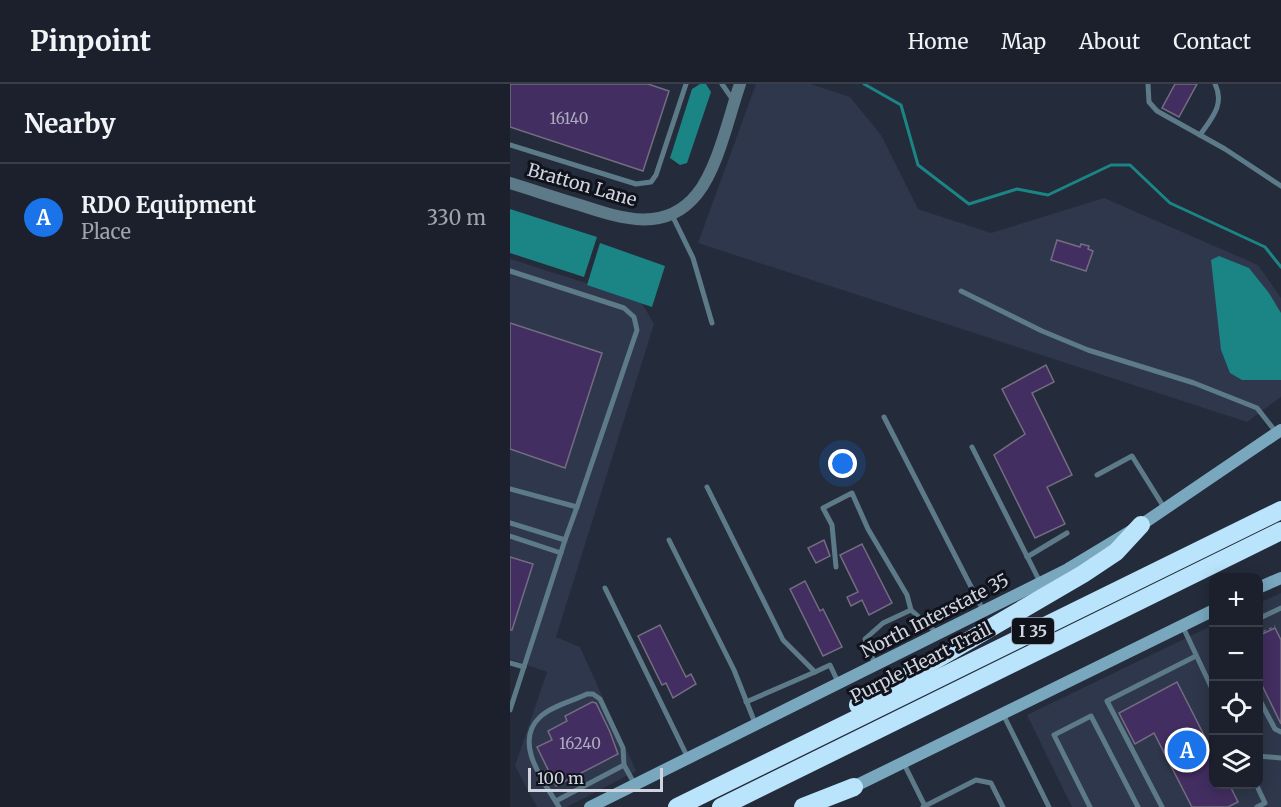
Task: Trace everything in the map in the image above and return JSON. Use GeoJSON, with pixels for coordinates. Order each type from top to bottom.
{"type":"FeatureCollection","features":[{"type":"Feature","properties":{"kind":"highway","name":"Purple Heart Trail"},"geometry":{"type":"LineString","coordinates":[[677,807],[1281,510]]}},
{"type":"Feature","properties":{"kind":"highway"},"geometry":{"type":"LineString","coordinates":[[786,754],[827,723],[1083,574],[1116,552],[1141,525]]}},
{"type":"Feature","properties":{"kind":"highway","name":"I 35"},"geometry":{"type":"LineString","coordinates":[[721,807],[1092,627],[1281,531]]}},
{"type":"Feature","properties":{"kind":"highway"},"geometry":{"type":"LineString","coordinates":[[803,807],[854,787]]}},
{"type":"Feature","properties":{"kind":"main road","name":"North Interstate 35"},"geometry":{"type":"LineString","coordinates":[[590,807],[1040,583],[1141,525],[1279,431]]}},
{"type":"Feature","properties":{"kind":"main road"},"geometry":{"type":"LineString","coordinates":[[1263,586],[1281,578]]}},
{"type":"Feature","properties":{"kind":"main road"},"geometry":{"type":"LineString","coordinates":[[813,807],[1209,612]]}},
{"type":"Feature","properties":{"kind":"street","name":"Bratton Lane"},"geometry":{"type":"LineString","coordinates":[[510,183],[615,217],[637,221],[654,220],[672,215],[698,193],[715,156],[740,84]]}},
{"type":"Feature","properties":{"kind":"lane"},"geometry":{"type":"LineString","coordinates":[[510,145],[636,184],[651,183],[656,176],[686,84]]}},
{"type":"Feature","properties":{"kind":"lane"},"geometry":{"type":"LineString","coordinates":[[722,84],[734,101]]}},
{"type":"Feature","properties":{"kind":"lane"},"geometry":{"type":"LineString","coordinates":[[1148,84],[1149,102],[1157,111],[1281,186]]}},
{"type":"Feature","properties":{"kind":"lane"},"geometry":{"type":"LineString","coordinates":[[1200,135],[1218,108],[1219,94],[1215,84]]}},
{"type":"Feature","properties":{"kind":"lane"},"geometry":{"type":"LineString","coordinates":[[672,215],[693,258],[712,323]]}},
{"type":"Feature","properties":{"kind":"lane"},"geometry":{"type":"LineString","coordinates":[[510,271],[624,309],[636,323],[638,330],[565,540],[524,667],[512,694],[510,710]]}},
{"type":"Feature","properties":{"kind":"lane"},"geometry":{"type":"LineString","coordinates":[[961,291],[1042,331],[1088,350],[1194,383],[1257,408],[1279,431]]}},
{"type":"Feature","properties":{"kind":"lane"},"geometry":{"type":"LineString","coordinates":[[884,417],[984,612]]}},
{"type":"Feature","properties":{"kind":"lane"},"geometry":{"type":"LineString","coordinates":[[972,447],[1040,583]]}},
{"type":"Feature","properties":{"kind":"lane"},"geometry":{"type":"LineString","coordinates":[[1097,475],[1132,456],[1165,508]]}},
{"type":"Feature","properties":{"kind":"lane"},"geometry":{"type":"LineString","coordinates":[[707,487],[783,640],[815,672]]}},
{"type":"Feature","properties":{"kind":"lane"},"geometry":{"type":"LineString","coordinates":[[510,489],[577,507]]}},
{"type":"Feature","properties":{"kind":"lane"},"geometry":{"type":"LineString","coordinates":[[836,567],[832,525],[823,508],[852,493],[878,548],[907,595],[911,610],[939,634]]}},
{"type":"Feature","properties":{"kind":"lane"},"geometry":{"type":"LineString","coordinates":[[510,523],[565,540]]}},
{"type":"Feature","properties":{"kind":"lane"},"geometry":{"type":"LineString","coordinates":[[1028,557],[1067,533]]}},
{"type":"Feature","properties":{"kind":"lane"},"geometry":{"type":"LineString","coordinates":[[510,536],[561,553]]}},
{"type":"Feature","properties":{"kind":"lane"},"geometry":{"type":"LineString","coordinates":[[669,540],[734,670],[756,725]]}},
{"type":"Feature","properties":{"kind":"lane"},"geometry":{"type":"LineString","coordinates":[[605,588],[688,758]]}},
{"type":"Feature","properties":{"kind":"lane"},"geometry":{"type":"LineString","coordinates":[[1263,617],[1281,608]]}},
{"type":"Feature","properties":{"kind":"lane"},"geometry":{"type":"LineString","coordinates":[[875,666],[865,639],[883,623],[911,610]]}},
{"type":"Feature","properties":{"kind":"lane"},"geometry":{"type":"LineString","coordinates":[[1182,625],[1209,683]]}},
{"type":"Feature","properties":{"kind":"lane"},"geometry":{"type":"LineString","coordinates":[[1162,807],[1107,701],[1196,656]]}},
{"type":"Feature","properties":{"kind":"lane"},"geometry":{"type":"LineString","coordinates":[[510,663],[524,667]]}},
{"type":"Feature","properties":{"kind":"lane"},"geometry":{"type":"LineString","coordinates":[[746,702],[830,665],[839,684]]}},
{"type":"Feature","properties":{"kind":"lane"},"geometry":{"type":"LineString","coordinates":[[624,765],[557,804],[531,758],[529,738],[540,716],[587,694],[593,694],[600,699],[623,748],[624,765],[635,785]]}},
{"type":"Feature","properties":{"kind":"lane"},"geometry":{"type":"LineString","coordinates":[[1263,706],[1275,729],[1281,732]]}},
{"type":"Feature","properties":{"kind":"lane"},"geometry":{"type":"LineString","coordinates":[[1003,714],[1049,807]]}},
{"type":"Feature","properties":{"kind":"lane"},"geometry":{"type":"LineString","coordinates":[[1090,807],[1054,735],[1091,716],[1138,807]]}},
{"type":"Feature","properties":{"kind":"lane"},"geometry":{"type":"LineString","coordinates":[[1263,756],[1281,758]]}},
{"type":"Feature","properties":{"kind":"lane"},"geometry":{"type":"LineString","coordinates":[[903,762],[924,807],[976,780],[991,783],[1003,807]]}},
{"type":"Feature","properties":{"kind":"lane"},"geometry":{"type":"LineString","coordinates":[[1257,807],[1266,803],[1259,789]]}},
{"type":"Feature","properties":{"kind":"path"},"geometry":{"type":"LineString","coordinates":[[1263,632],[1275,626]]}},
{"type":"Feature","properties":{"kind":"shaded area"},"geometry":{"type":"Polygon","coordinates":[[[700,84],[706,84],[711,92],[687,163],[680,165],[670,158],[692,89],[700,84]]]}},
{"type":"Feature","properties":{"kind":"shaded area"},"geometry":{"type":"Polygon","coordinates":[[[756,84],[811,84],[850,97],[881,135],[918,209],[991,233],[1104,198],[1258,265],[1281,298],[1281,397],[1247,422],[698,243],[756,84]]]}},
{"type":"Feature","properties":{"kind":"shaded area"},"geometry":{"type":"Polygon","coordinates":[[[510,209],[597,237],[584,277],[510,253],[510,209]]]}},
{"type":"Feature","properties":{"kind":"shaded area"},"geometry":{"type":"Polygon","coordinates":[[[600,243],[665,266],[652,307],[587,285],[600,243]]]}},
{"type":"Feature","properties":{"kind":"shaded area"},"geometry":{"type":"Polygon","coordinates":[[[1219,256],[1249,268],[1269,293],[1281,313],[1281,380],[1242,380],[1230,373],[1221,350],[1211,260],[1219,256]]]}},
{"type":"Feature","properties":{"kind":"shaded area"},"geometry":{"type":"Polygon","coordinates":[[[510,259],[640,300],[654,324],[556,637],[580,647],[636,771],[567,807],[537,807],[515,766],[547,672],[510,659],[510,259]]]}},
{"type":"Feature","properties":{"kind":"shaded area"},"geometry":{"type":"Polygon","coordinates":[[[1281,593],[1281,807],[1072,807],[1027,715],[1209,627],[1209,789],[1263,789],[1263,601],[1281,593]]]}},
{"type":"Feature","properties":{"kind":"building"},"geometry":{"type":"Polygon","coordinates":[[[510,84],[648,84],[669,91],[643,171],[510,127],[510,84]]]}},
{"type":"Feature","properties":{"kind":"building"},"geometry":{"type":"Polygon","coordinates":[[[1175,84],[1197,84],[1179,117],[1162,108],[1175,84]]]}},
{"type":"Feature","properties":{"kind":"building"},"geometry":{"type":"Polygon","coordinates":[[[1057,240],[1080,247],[1081,244],[1089,246],[1088,249],[1093,251],[1086,271],[1051,260],[1057,240]]]}},
{"type":"Feature","properties":{"kind":"building"},"geometry":{"type":"Polygon","coordinates":[[[510,323],[602,353],[565,468],[510,449],[510,323]]]}},
{"type":"Feature","properties":{"kind":"building"},"geometry":{"type":"Polygon","coordinates":[[[1046,365],[1054,382],[1032,393],[1072,475],[1047,487],[1065,524],[1035,538],[994,455],[1025,434],[1002,389],[1046,365]]]}},
{"type":"Feature","properties":{"kind":"building"},"geometry":{"type":"Polygon","coordinates":[[[824,540],[830,556],[816,563],[808,548],[824,540]]]}},
{"type":"Feature","properties":{"kind":"building"},"geometry":{"type":"Polygon","coordinates":[[[862,544],[892,603],[869,615],[862,600],[851,606],[847,597],[858,592],[840,555],[862,544]]]}},
{"type":"Feature","properties":{"kind":"building"},"geometry":{"type":"Polygon","coordinates":[[[510,557],[533,564],[512,630],[510,630],[510,557]]]}},
{"type":"Feature","properties":{"kind":"building"},"geometry":{"type":"Polygon","coordinates":[[[805,581],[820,611],[823,609],[842,647],[823,656],[790,589],[805,581]]]}},
{"type":"Feature","properties":{"kind":"building"},"geometry":{"type":"Polygon","coordinates":[[[660,625],[686,677],[691,674],[696,684],[673,698],[666,683],[662,685],[638,636],[660,625]]]}},
{"type":"Feature","properties":{"kind":"building"},"geometry":{"type":"Polygon","coordinates":[[[1275,628],[1281,640],[1281,724],[1263,687],[1263,634],[1275,628]]]}},
{"type":"Feature","properties":{"kind":"building"},"geometry":{"type":"Polygon","coordinates":[[[1177,682],[1209,745],[1209,789],[1232,789],[1238,802],[1228,807],[1192,807],[1154,733],[1135,744],[1119,713],[1177,682]]]}},
{"type":"Feature","properties":{"kind":"building"},"geometry":{"type":"Polygon","coordinates":[[[592,702],[596,703],[618,754],[556,786],[537,747],[552,740],[548,731],[567,721],[565,716],[592,702]]]}},
{"type":"Feature","properties":{"kind":"waterway"},"geometry":{"type":"LineString","coordinates":[[864,84],[901,105],[918,165],[969,204],[1017,189],[1048,195],[1111,165],[1130,165],[1170,203],[1265,247],[1281,267]]}},
{"type":"Feature","properties":{"kind":"place","name":"RDO Equipment"},"geometry":{"type":"Point","coordinates":[1187,750]}}]}
